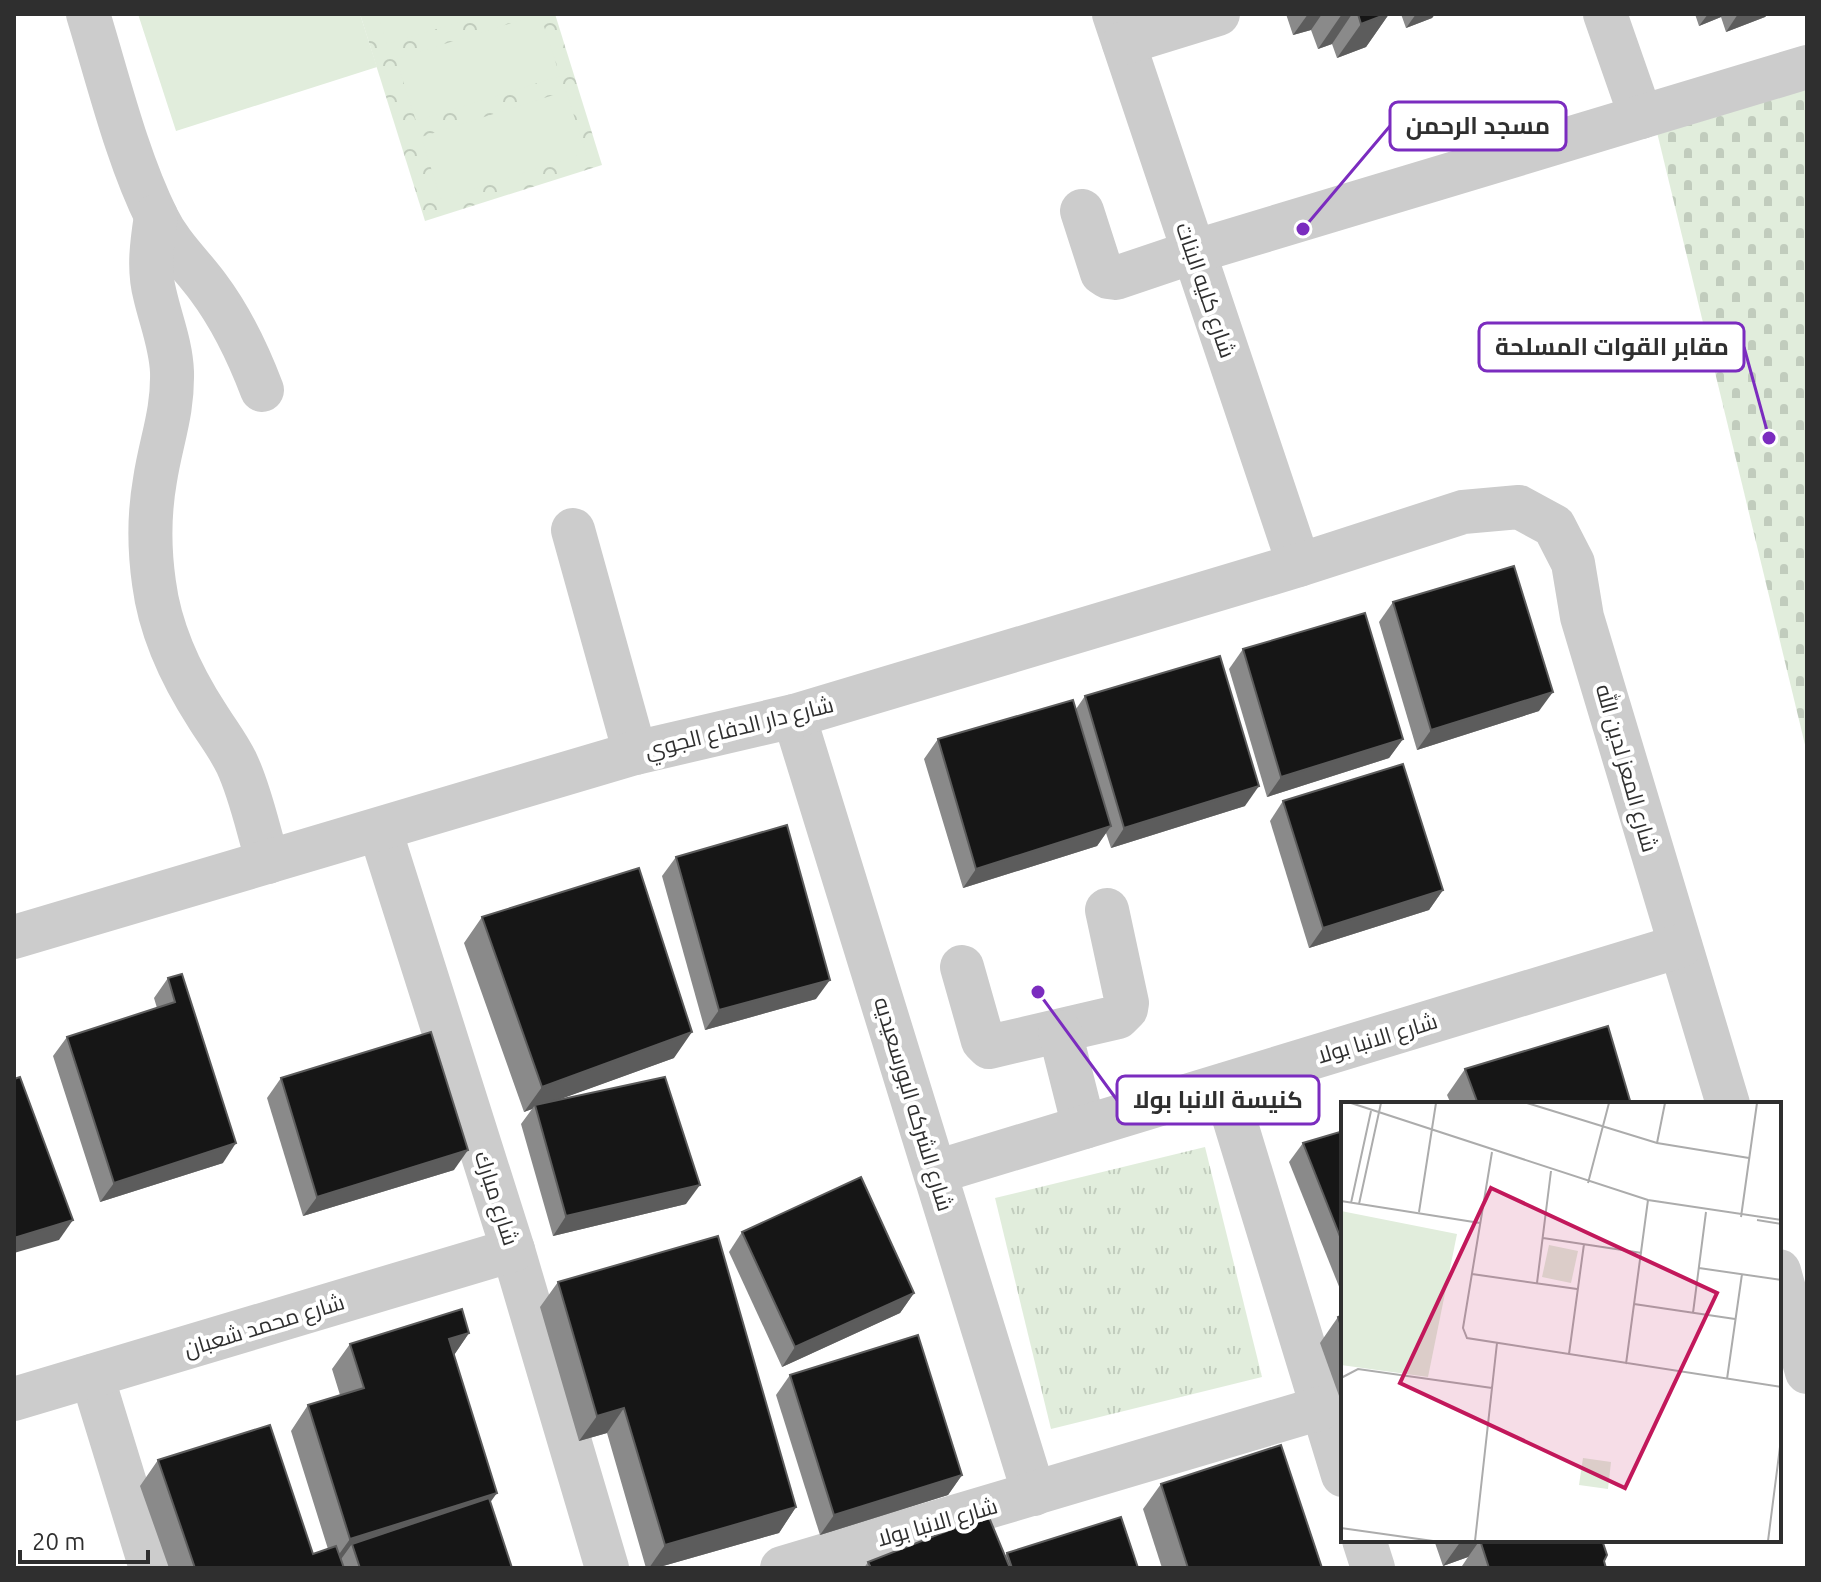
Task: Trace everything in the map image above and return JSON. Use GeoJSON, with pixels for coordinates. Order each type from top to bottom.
{"type":"FeatureCollection","features":[{"type":"Feature","properties":{"kind":"street"},"geometry":{"type":"LineString","coordinates":[[88,14],[138,172],[156,216],[184,259],[224,309],[262,390]]}},
{"type":"Feature","properties":{"kind":"street"},"geometry":{"type":"LineString","coordinates":[[1119,29],[1218,14]]}},
{"type":"Feature","properties":{"kind":"street"},"geometry":{"type":"LineString","coordinates":[[1605,14],[1641,117]]}},
{"type":"Feature","properties":{"kind":"street","name":"شارع كليه البنات"},"geometry":{"type":"LineString","coordinates":[[1119,29],[1299,565]]}},
{"type":"Feature","properties":{"kind":"street"},"geometry":{"type":"LineString","coordinates":[[1082,211],[1099,266],[1108,277],[1116,278],[1807,67]]}},
{"type":"Feature","properties":{"kind":"street"},"geometry":{"type":"LineString","coordinates":[[156,216],[151,267],[154,293],[168,342],[172,393],[151,514],[150,549],[154,586],[174,654],[190,687],[237,763],[268,862]]}},
{"type":"Feature","properties":{"kind":"street","name":"شارع المعز لدين الله"},"geometry":{"type":"LineString","coordinates":[[1463,512],[1519,507],[1554,526],[1573,563],[1582,617],[1727,1102]]}},
{"type":"Feature","properties":{"kind":"street","name":"شارع دار الدفاع الجوي"},"geometry":{"type":"LineString","coordinates":[[14,937],[635,753],[794,716],[1299,565],[1463,512]]}},
{"type":"Feature","properties":{"kind":"street"},"geometry":{"type":"LineString","coordinates":[[573,530],[635,753]]}},
{"type":"Feature","properties":{"kind":"street","name":"شارع الشركه البورسعيديه"},"geometry":{"type":"LineString","coordinates":[[794,716],[1034,1494]]}},
{"type":"Feature","properties":{"kind":"street","name":"شارع مبارك"},"geometry":{"type":"LineString","coordinates":[[380,830],[513,1250],[607,1568]]}},
{"type":"Feature","properties":{"kind":"street"},"geometry":{"type":"LineString","coordinates":[[962,967],[983,1041],[989,1047],[1118,1017],[1126,1009],[1127,1003],[1107,910]]}},
{"type":"Feature","properties":{"kind":"street","name":"شارع الانبا بولا"},"geometry":{"type":"LineString","coordinates":[[936,1172],[1680,946]]}},
{"type":"Feature","properties":{"kind":"street"},"geometry":{"type":"LineString","coordinates":[[1060,1032],[1084,1127]]}},
{"type":"Feature","properties":{"kind":"street"},"geometry":{"type":"LineString","coordinates":[[1224,1085],[1341,1469]]}},
{"type":"Feature","properties":{"kind":"street","name":"شارع محمد شعبان"},"geometry":{"type":"LineString","coordinates":[[14,1399],[513,1250]]}},
{"type":"Feature","properties":{"kind":"street"},"geometry":{"type":"LineString","coordinates":[[1781,1275],[1799,1310],[1807,1372]]}},
{"type":"Feature","properties":{"kind":"street"},"geometry":{"type":"LineString","coordinates":[[92,1376],[151,1568]]}},
{"type":"Feature","properties":{"kind":"street","name":"شارع الانبا بولا"},"geometry":{"type":"LineString","coordinates":[[782,1568],[1321,1408]]}},
{"type":"Feature","properties":{"kind":"street"},"geometry":{"type":"LineString","coordinates":[[1365,1542],[1373,1568]]}},
{"type":"Feature","properties":{"kind":"green space"},"geometry":{"type":"Polygon","coordinates":[[[138,14],[360,14],[377,67],[176,131],[138,14]]]}},
{"type":"Feature","properties":{"kind":"green space"},"geometry":{"type":"Polygon","coordinates":[[[360,14],[555,14],[602,165],[425,221],[360,14]]]}},
{"type":"Feature","properties":{"kind":"green space"},"geometry":{"type":"Polygon","coordinates":[[[378,14],[486,14],[387,44],[378,14]]]}},
{"type":"Feature","properties":{"kind":"green space"},"geometry":{"type":"Polygon","coordinates":[[[540,14],[560,76],[416,121],[396,59],[540,14]]]}},
{"type":"Feature","properties":{"kind":"green space"},"geometry":{"type":"Polygon","coordinates":[[[1807,77],[1807,753],[1655,124],[1807,77]]]}},
{"type":"Feature","properties":{"kind":"green space"},"geometry":{"type":"Polygon","coordinates":[[[566,91],[586,153],[441,199],[421,137],[566,91]]]}},
{"type":"Feature","properties":{"kind":"green space"},"geometry":{"type":"Polygon","coordinates":[[[1205,1147],[1262,1377],[1051,1429],[995,1198],[1205,1147]]]}},
{"type":"Feature","properties":{"kind":"building"},"geometry":{"type":"Polygon","coordinates":[[[1358,14],[1387,14],[1361,24],[1358,14]]]}},
{"type":"Feature","properties":{"kind":"building"},"geometry":{"type":"Polygon","coordinates":[[[1514,566],[1553,692],[1431,730],[1393,602],[1514,566]]]}},
{"type":"Feature","properties":{"kind":"building"},"geometry":{"type":"Polygon","coordinates":[[[1365,613],[1403,739],[1281,777],[1243,649],[1365,613]]]}},
{"type":"Feature","properties":{"kind":"building"},"geometry":{"type":"Polygon","coordinates":[[[1220,656],[1259,786],[1124,828],[1085,696],[1220,656]]]}},
{"type":"Feature","properties":{"kind":"building"},"geometry":{"type":"Polygon","coordinates":[[[1073,700],[1111,826],[976,869],[938,739],[1073,700]]]}},
{"type":"Feature","properties":{"kind":"building"},"geometry":{"type":"Polygon","coordinates":[[[1403,764],[1443,890],[1323,928],[1283,801],[1403,764]]]}},
{"type":"Feature","properties":{"kind":"building"},"geometry":{"type":"Polygon","coordinates":[[[787,825],[830,980],[719,1010],[676,857],[787,825]]]}},
{"type":"Feature","properties":{"kind":"building"},"geometry":{"type":"Polygon","coordinates":[[[639,868],[692,1032],[542,1087],[482,917],[639,868]]]}},
{"type":"Feature","properties":{"kind":"building"},"geometry":{"type":"Polygon","coordinates":[[[182,974],[236,1143],[114,1183],[67,1037],[175,1002],[168,978],[182,974]]]}},
{"type":"Feature","properties":{"kind":"building"},"geometry":{"type":"Polygon","coordinates":[[[1608,1026],[1630,1102],[1477,1102],[1465,1069],[1608,1026]]]}},
{"type":"Feature","properties":{"kind":"building"},"geometry":{"type":"Polygon","coordinates":[[[431,1032],[468,1150],[317,1197],[281,1078],[431,1032]]]}},
{"type":"Feature","properties":{"kind":"building"},"geometry":{"type":"Polygon","coordinates":[[[20,1077],[73,1220],[14,1238],[14,1079],[20,1077]]]}},
{"type":"Feature","properties":{"kind":"building"},"geometry":{"type":"Polygon","coordinates":[[[665,1077],[700,1185],[566,1216],[535,1105],[665,1077]]]}},
{"type":"Feature","properties":{"kind":"building"},"geometry":{"type":"Polygon","coordinates":[[[1341,1132],[1341,1239],[1303,1143],[1341,1132]]]}},
{"type":"Feature","properties":{"kind":"building"},"geometry":{"type":"Polygon","coordinates":[[[861,1177],[914,1293],[795,1347],[742,1232],[861,1177]]]}},
{"type":"Feature","properties":{"kind":"building"},"geometry":{"type":"Polygon","coordinates":[[[718,1236],[796,1507],[665,1545],[624,1408],[597,1416],[558,1282],[718,1236]]]}},
{"type":"Feature","properties":{"kind":"building"},"geometry":{"type":"Polygon","coordinates":[[[462,1309],[469,1333],[449,1339],[497,1493],[350,1539],[308,1405],[364,1388],[350,1344],[462,1309]]]}},
{"type":"Feature","properties":{"kind":"building"},"geometry":{"type":"Polygon","coordinates":[[[918,1335],[962,1475],[834,1515],[790,1375],[918,1335]]]}},
{"type":"Feature","properties":{"kind":"building"},"geometry":{"type":"Polygon","coordinates":[[[270,1425],[313,1554],[336,1546],[344,1568],[195,1568],[158,1460],[270,1425]]]}},
{"type":"Feature","properties":{"kind":"building"},"geometry":{"type":"Polygon","coordinates":[[[1281,1445],[1322,1568],[1188,1568],[1161,1484],[1281,1445]]]}},
{"type":"Feature","properties":{"kind":"building"},"geometry":{"type":"Polygon","coordinates":[[[489,1498],[512,1568],[360,1568],[352,1544],[489,1498]]]}},
{"type":"Feature","properties":{"kind":"building"},"geometry":{"type":"Polygon","coordinates":[[[988,1515],[1010,1568],[871,1568],[868,1562],[988,1515]]]}},
{"type":"Feature","properties":{"kind":"building"},"geometry":{"type":"Polygon","coordinates":[[[1121,1517],[1138,1568],[1012,1568],[1007,1553],[1121,1517]]]}},
{"type":"Feature","properties":{"kind":"building"},"geometry":{"type":"Polygon","coordinates":[[[1481,1542],[1603,1542],[1607,1555],[1604,1561],[1606,1568],[1489,1568],[1481,1542]]]}},
{"type":"Feature","properties":{"kind":"place","name":"مسجد الرحمن"},"geometry":{"type":"Point","coordinates":[1303,229]}},
{"type":"Feature","properties":{"kind":"place","name":"مقابر القوات المسلحة"},"geometry":{"type":"Point","coordinates":[1769,438]}},
{"type":"Feature","properties":{"kind":"place","name":"كنيسة الانبا بولا"},"geometry":{"type":"Point","coordinates":[1038,992]}}]}
